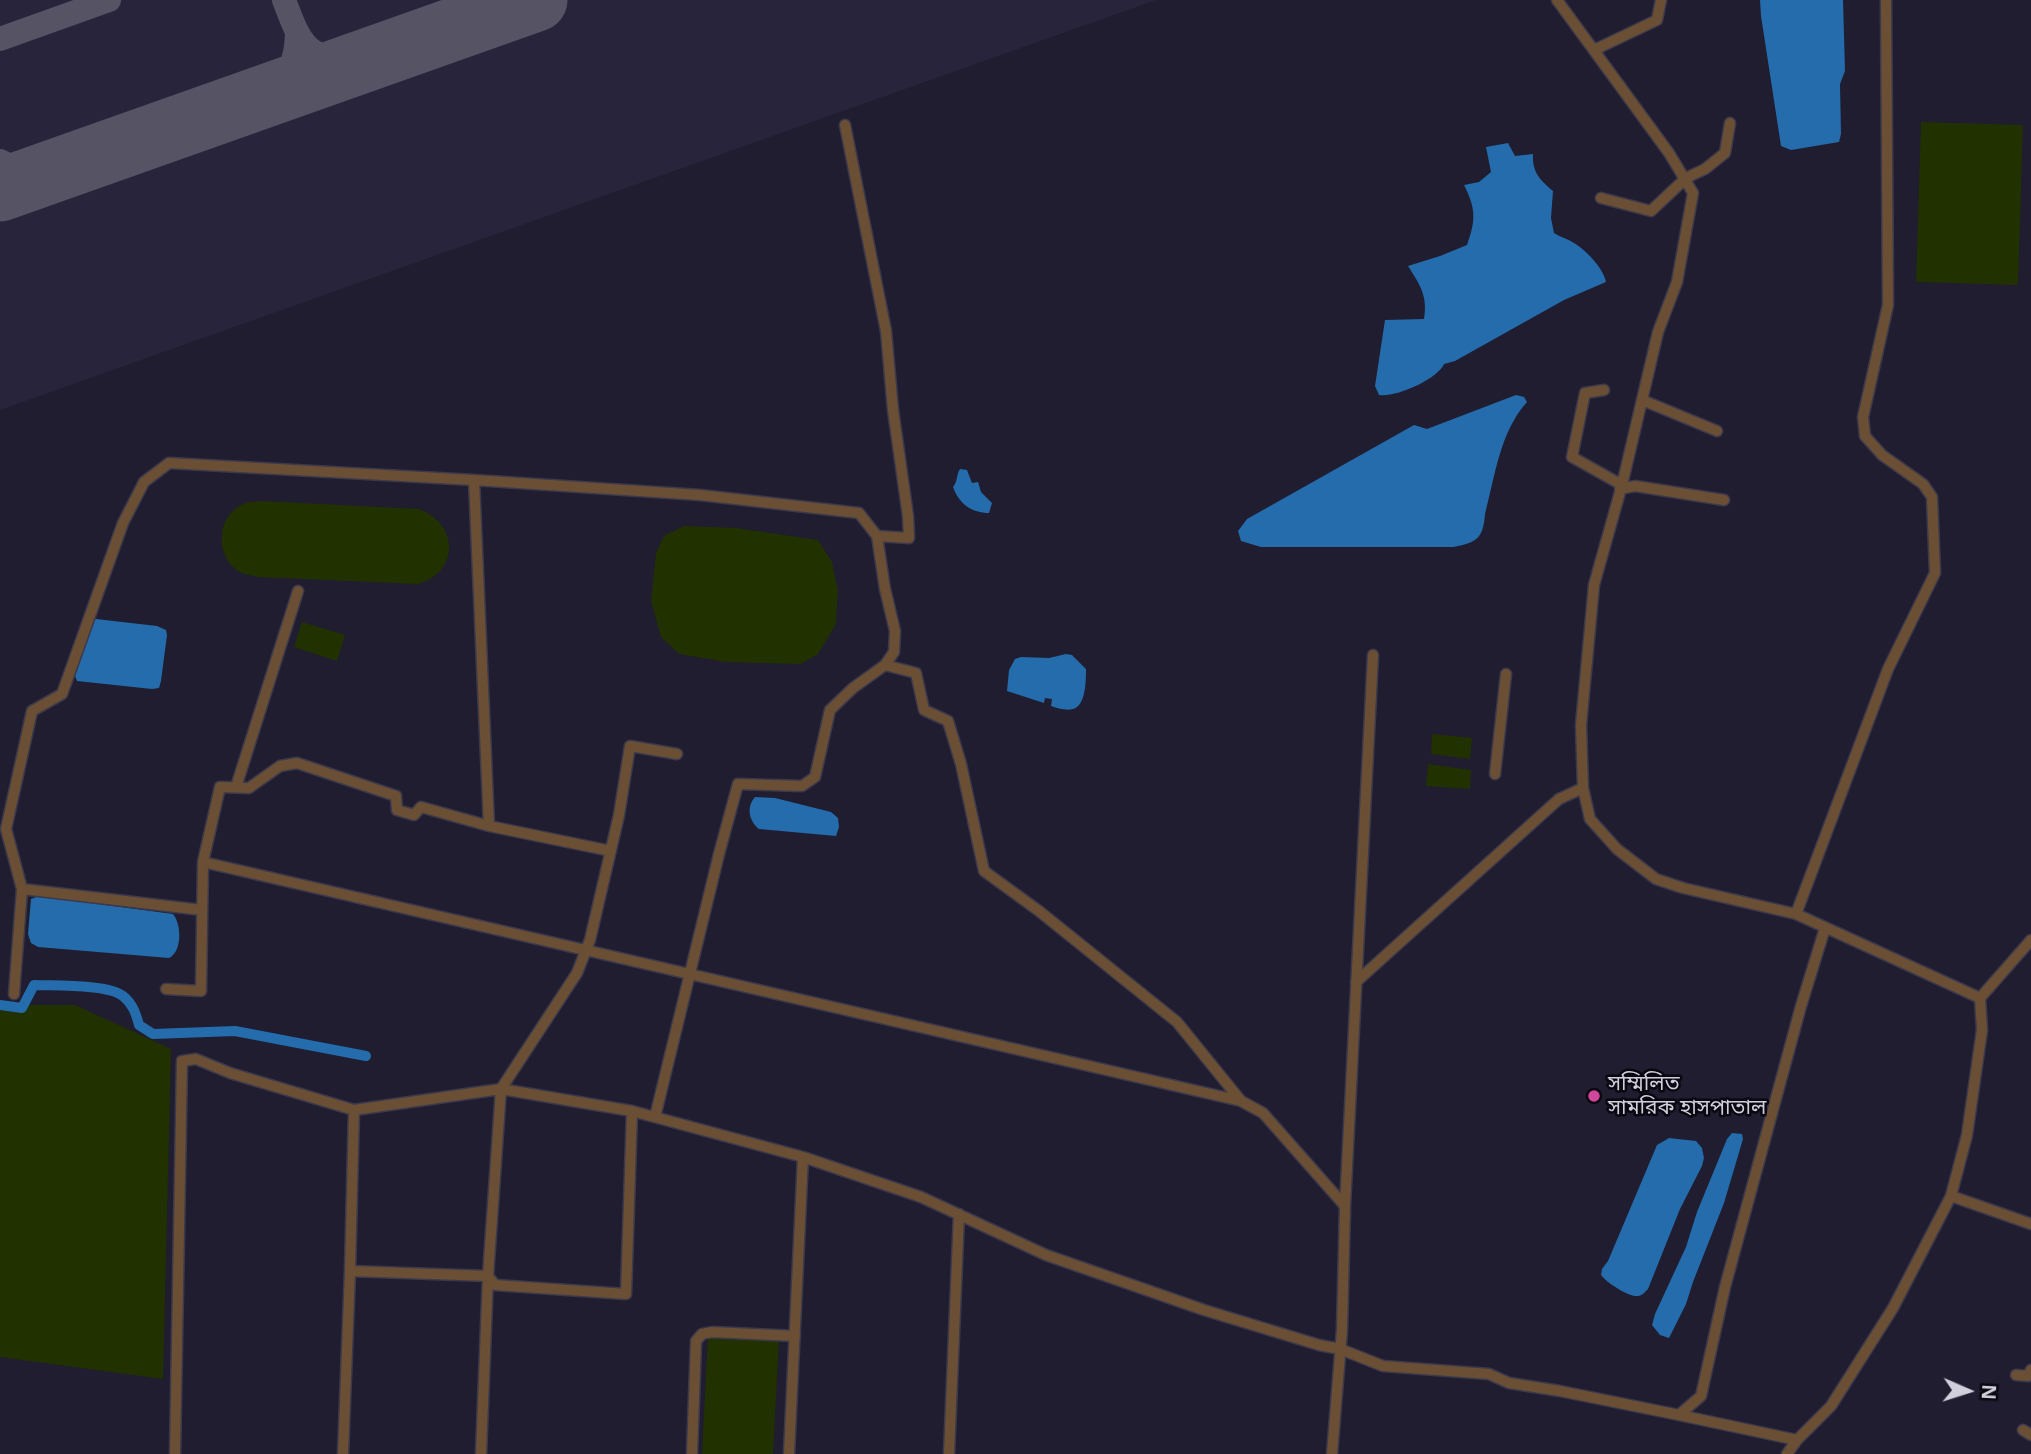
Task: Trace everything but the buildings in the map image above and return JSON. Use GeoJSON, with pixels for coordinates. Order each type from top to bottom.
{"type":"FeatureCollection","features":[{"type":"Feature","properties":{"kind":"street"},"geometry":{"type":"LineString","coordinates":[[1557,0],[1686,178],[1693,193],[1677,282],[1658,332],[1621,487],[1594,585],[1581,725],[1583,788],[1590,819],[1617,849],[1656,879],[1683,888],[1796,914],[1980,998]]}},
{"type":"Feature","properties":{"kind":"street"},"geometry":{"type":"LineString","coordinates":[[1594,50],[1657,20],[1661,0]]}},
{"type":"Feature","properties":{"kind":"street"},"geometry":{"type":"LineString","coordinates":[[1796,914],[1888,669],[1935,573],[1932,497],[1923,484],[1882,455],[1865,436],[1863,417],[1888,305],[1886,0]]}},
{"type":"Feature","properties":{"kind":"street"},"geometry":{"type":"LineString","coordinates":[[1601,198],[1650,211],[1686,178],[1705,169],[1725,153],[1730,122]]}},
{"type":"Feature","properties":{"kind":"street"},"geometry":{"type":"LineString","coordinates":[[845,125],[886,331],[893,410],[908,516],[908,538],[877,536]]}},
{"type":"Feature","properties":{"kind":"street"},"geometry":{"type":"LineString","coordinates":[[1604,390],[1585,393],[1572,457],[1621,487],[1651,487],[1724,500]]}},
{"type":"Feature","properties":{"kind":"street"},"geometry":{"type":"LineString","coordinates":[[1642,400],[1717,432]]}},
{"type":"Feature","properties":{"kind":"street"},"geometry":{"type":"LineString","coordinates":[[14,994],[22,889],[6,829],[32,711],[62,694],[123,523],[144,482],[170,463],[700,495],[859,513],[877,536],[895,631],[894,652],[885,665],[853,688],[830,710],[815,777],[802,786],[738,784],[655,1117]]}},
{"type":"Feature","properties":{"kind":"street"},"geometry":{"type":"LineString","coordinates":[[474,480],[489,826]]}},
{"type":"Feature","properties":{"kind":"street"},"geometry":{"type":"LineString","coordinates":[[236,787],[298,591]]}},
{"type":"Feature","properties":{"kind":"street"},"geometry":{"type":"LineString","coordinates":[[1332,1454],[1340,1349],[1373,654]]}},
{"type":"Feature","properties":{"kind":"street"},"geometry":{"type":"LineString","coordinates":[[885,665],[916,673],[924,710],[948,721],[961,764],[984,871],[1039,911],[1177,1022],[1241,1101]]}},
{"type":"Feature","properties":{"kind":"street"},"geometry":{"type":"LineString","coordinates":[[1495,774],[1506,674]]}},
{"type":"Feature","properties":{"kind":"street"},"geometry":{"type":"LineString","coordinates":[[481,1454],[488,1276],[501,1089],[577,973],[590,940],[611,851],[631,746],[677,754]]}},
{"type":"Feature","properties":{"kind":"street"},"geometry":{"type":"LineString","coordinates":[[166,989],[201,990],[203,862],[220,787],[249,788],[281,766],[298,763],[396,796],[397,810],[414,815],[421,807],[489,826],[611,851]]}},
{"type":"Feature","properties":{"kind":"street"},"geometry":{"type":"LineString","coordinates":[[1356,982],[1559,799],[1583,788]]}},
{"type":"Feature","properties":{"kind":"street"},"geometry":{"type":"LineString","coordinates":[[203,862],[1241,1101],[1263,1113],[1345,1206]]}},
{"type":"Feature","properties":{"kind":"street"},"geometry":{"type":"LineString","coordinates":[[22,889],[202,910]]}},
{"type":"Feature","properties":{"kind":"street"},"geometry":{"type":"LineString","coordinates":[[1679,1415],[1700,1396],[1729,1274],[1801,1006],[1825,928]]}},
{"type":"Feature","properties":{"kind":"street"},"geometry":{"type":"LineString","coordinates":[[1787,1454],[1830,1406],[1893,1308],[1951,1196],[1967,1135],[1982,1030],[1980,998],[2031,940]]}},
{"type":"Feature","properties":{"kind":"street"},"geometry":{"type":"LineString","coordinates":[[175,1454],[182,1061],[196,1059],[230,1073],[354,1110],[501,1089],[632,1111],[803,1157],[921,1197],[1046,1255],[1204,1310],[1340,1349],[1383,1366],[1489,1374],[1509,1383],[1797,1440]]}},
{"type":"Feature","properties":{"kind":"street"},"geometry":{"type":"LineString","coordinates":[[343,1454],[354,1110]]}},
{"type":"Feature","properties":{"kind":"street"},"geometry":{"type":"LineString","coordinates":[[488,1276],[495,1286],[626,1294],[632,1111]]}},
{"type":"Feature","properties":{"kind":"street"},"geometry":{"type":"LineString","coordinates":[[789,1454],[803,1157]]}},
{"type":"Feature","properties":{"kind":"street"},"geometry":{"type":"LineString","coordinates":[[1951,1196],[2031,1224]]}},
{"type":"Feature","properties":{"kind":"street"},"geometry":{"type":"LineString","coordinates":[[949,1454],[959,1214]]}},
{"type":"Feature","properties":{"kind":"street"},"geometry":{"type":"LineString","coordinates":[[350,1270],[488,1276]]}},
{"type":"Feature","properties":{"kind":"street"},"geometry":{"type":"LineString","coordinates":[[692,1454],[696,1342],[702,1334],[712,1332],[795,1336]]}},
{"type":"Feature","properties":{"kind":"street"},"geometry":{"type":"LineString","coordinates":[[2016,1375],[2028,1376],[2031,1370]]}},
{"type":"Feature","properties":{"kind":"shaded area"},"geometry":{"type":"Polygon","coordinates":[[[0,0],[1156,0],[0,410],[0,0]]]}},
{"type":"Feature","properties":{"kind":"green space"},"geometry":{"type":"Polygon","coordinates":[[[1921,122],[2023,125],[2018,285],[1916,282],[1921,122]]]}},
{"type":"Feature","properties":{"kind":"green space"},"geometry":{"type":"Polygon","coordinates":[[[248,502],[419,509],[442,525],[449,548],[447,559],[442,569],[432,578],[418,584],[258,577],[245,574],[233,567],[227,559],[223,550],[222,531],[230,514],[237,508],[248,502]]]}},
{"type":"Feature","properties":{"kind":"green space"},"geometry":{"type":"Polygon","coordinates":[[[684,526],[736,528],[818,540],[832,562],[838,591],[836,624],[818,654],[801,664],[726,662],[679,654],[661,637],[651,601],[656,553],[664,536],[684,526]]]}},
{"type":"Feature","properties":{"kind":"green space"},"geometry":{"type":"Polygon","coordinates":[[[302,622],[345,635],[337,661],[294,647],[302,622]]]}},
{"type":"Feature","properties":{"kind":"green space"},"geometry":{"type":"Polygon","coordinates":[[[1432,734],[1472,738],[1470,759],[1431,754],[1432,734]]]}},
{"type":"Feature","properties":{"kind":"green space"},"geometry":{"type":"Polygon","coordinates":[[[1428,764],[1471,770],[1470,789],[1426,786],[1428,764]]]}},
{"type":"Feature","properties":{"kind":"green space"},"geometry":{"type":"Polygon","coordinates":[[[0,1005],[75,1005],[171,1049],[163,1379],[0,1357],[0,1005]]]}},
{"type":"Feature","properties":{"kind":"green space"},"geometry":{"type":"Polygon","coordinates":[[[708,1336],[779,1339],[773,1454],[702,1454],[708,1336]]]}},
{"type":"Feature","properties":{"kind":"water"},"geometry":{"type":"Polygon","coordinates":[[[1760,0],[1843,0],[1845,71],[1840,84],[1839,142],[1791,150],[1781,146],[1760,0]]]}},
{"type":"Feature","properties":{"kind":"water"},"geometry":{"type":"Polygon","coordinates":[[[1508,143],[1515,156],[1533,154],[1538,175],[1553,191],[1551,218],[1554,233],[1574,243],[1589,255],[1602,271],[1606,282],[1564,300],[1455,361],[1444,364],[1434,376],[1415,386],[1395,394],[1379,395],[1375,386],[1385,320],[1424,319],[1424,297],[1408,266],[1467,245],[1473,215],[1471,201],[1464,185],[1479,182],[1491,172],[1486,147],[1508,143]]]}},
{"type":"Feature","properties":{"kind":"water"},"geometry":{"type":"Polygon","coordinates":[[[1516,395],[1524,397],[1527,402],[1504,441],[1483,529],[1473,541],[1454,547],[1261,547],[1241,541],[1238,531],[1247,519],[1414,425],[1427,429],[1516,395]]]}},
{"type":"Feature","properties":{"kind":"water"},"geometry":{"type":"Polygon","coordinates":[[[960,469],[967,470],[972,483],[978,482],[981,492],[992,503],[989,513],[972,509],[959,498],[953,487],[960,469]]]}},
{"type":"Feature","properties":{"kind":"water"},"geometry":{"type":"Polygon","coordinates":[[[92,620],[157,626],[166,630],[159,688],[77,681],[75,676],[92,620]]]}},
{"type":"Feature","properties":{"kind":"water"},"geometry":{"type":"Polygon","coordinates":[[[1072,655],[1086,669],[1084,692],[1077,707],[1070,710],[1059,708],[1051,706],[1052,699],[1045,698],[1044,703],[1007,691],[1009,670],[1015,659],[1049,658],[1072,655]]]}},
{"type":"Feature","properties":{"kind":"water"},"geometry":{"type":"Polygon","coordinates":[[[755,797],[775,798],[831,812],[838,818],[836,836],[759,829],[750,814],[750,805],[755,797]]]}},
{"type":"Feature","properties":{"kind":"water"},"geometry":{"type":"Polygon","coordinates":[[[39,896],[173,914],[179,931],[176,950],[169,958],[38,947],[31,943],[28,934],[31,899],[39,896]]]}},
{"type":"Feature","properties":{"kind":"water"},"geometry":{"type":"Polygon","coordinates":[[[1732,1133],[1742,1134],[1743,1139],[1724,1203],[1686,1304],[1669,1338],[1660,1335],[1652,1325],[1655,1314],[1686,1247],[1697,1212],[1727,1139],[1732,1133]]]}},
{"type":"Feature","properties":{"kind":"water"},"geometry":{"type":"Polygon","coordinates":[[[1669,1138],[1696,1141],[1702,1148],[1704,1158],[1648,1289],[1641,1295],[1634,1296],[1607,1281],[1601,1275],[1602,1269],[1608,1261],[1657,1145],[1669,1138]]]}},
{"type":"Feature","properties":{"kind":"waterway"},"geometry":{"type":"LineString","coordinates":[[0,1005],[22,1008],[34,985],[106,989],[123,996],[132,1006],[139,1025],[153,1034],[235,1031],[366,1056]]}},
{"type":"Feature","properties":{"kind":"taxiway"},"geometry":{"type":"LineString","coordinates":[[0,39],[109,0]]}},
{"type":"Feature","properties":{"kind":"taxiway"},"geometry":{"type":"LineString","coordinates":[[284,0],[296,29],[308,47],[327,57],[359,63]]}},
{"type":"Feature","properties":{"kind":"taxiway"},"geometry":{"type":"LineString","coordinates":[[267,95],[290,69],[297,34]]}},
{"type":"Feature","properties":{"kind":"taxiway"},"geometry":{"type":"LineString","coordinates":[[0,161],[10,166],[48,173]]}},
{"type":"Feature","properties":{"kind":"runway"},"geometry":{"type":"LineString","coordinates":[[0,190],[536,0]]}},
{"type":"Feature","properties":{"kind":"place","name":"সম্মিলিত সামরিক হাসপাতাল"},"geometry":{"type":"Point","coordinates":[1594,1096]}}]}
